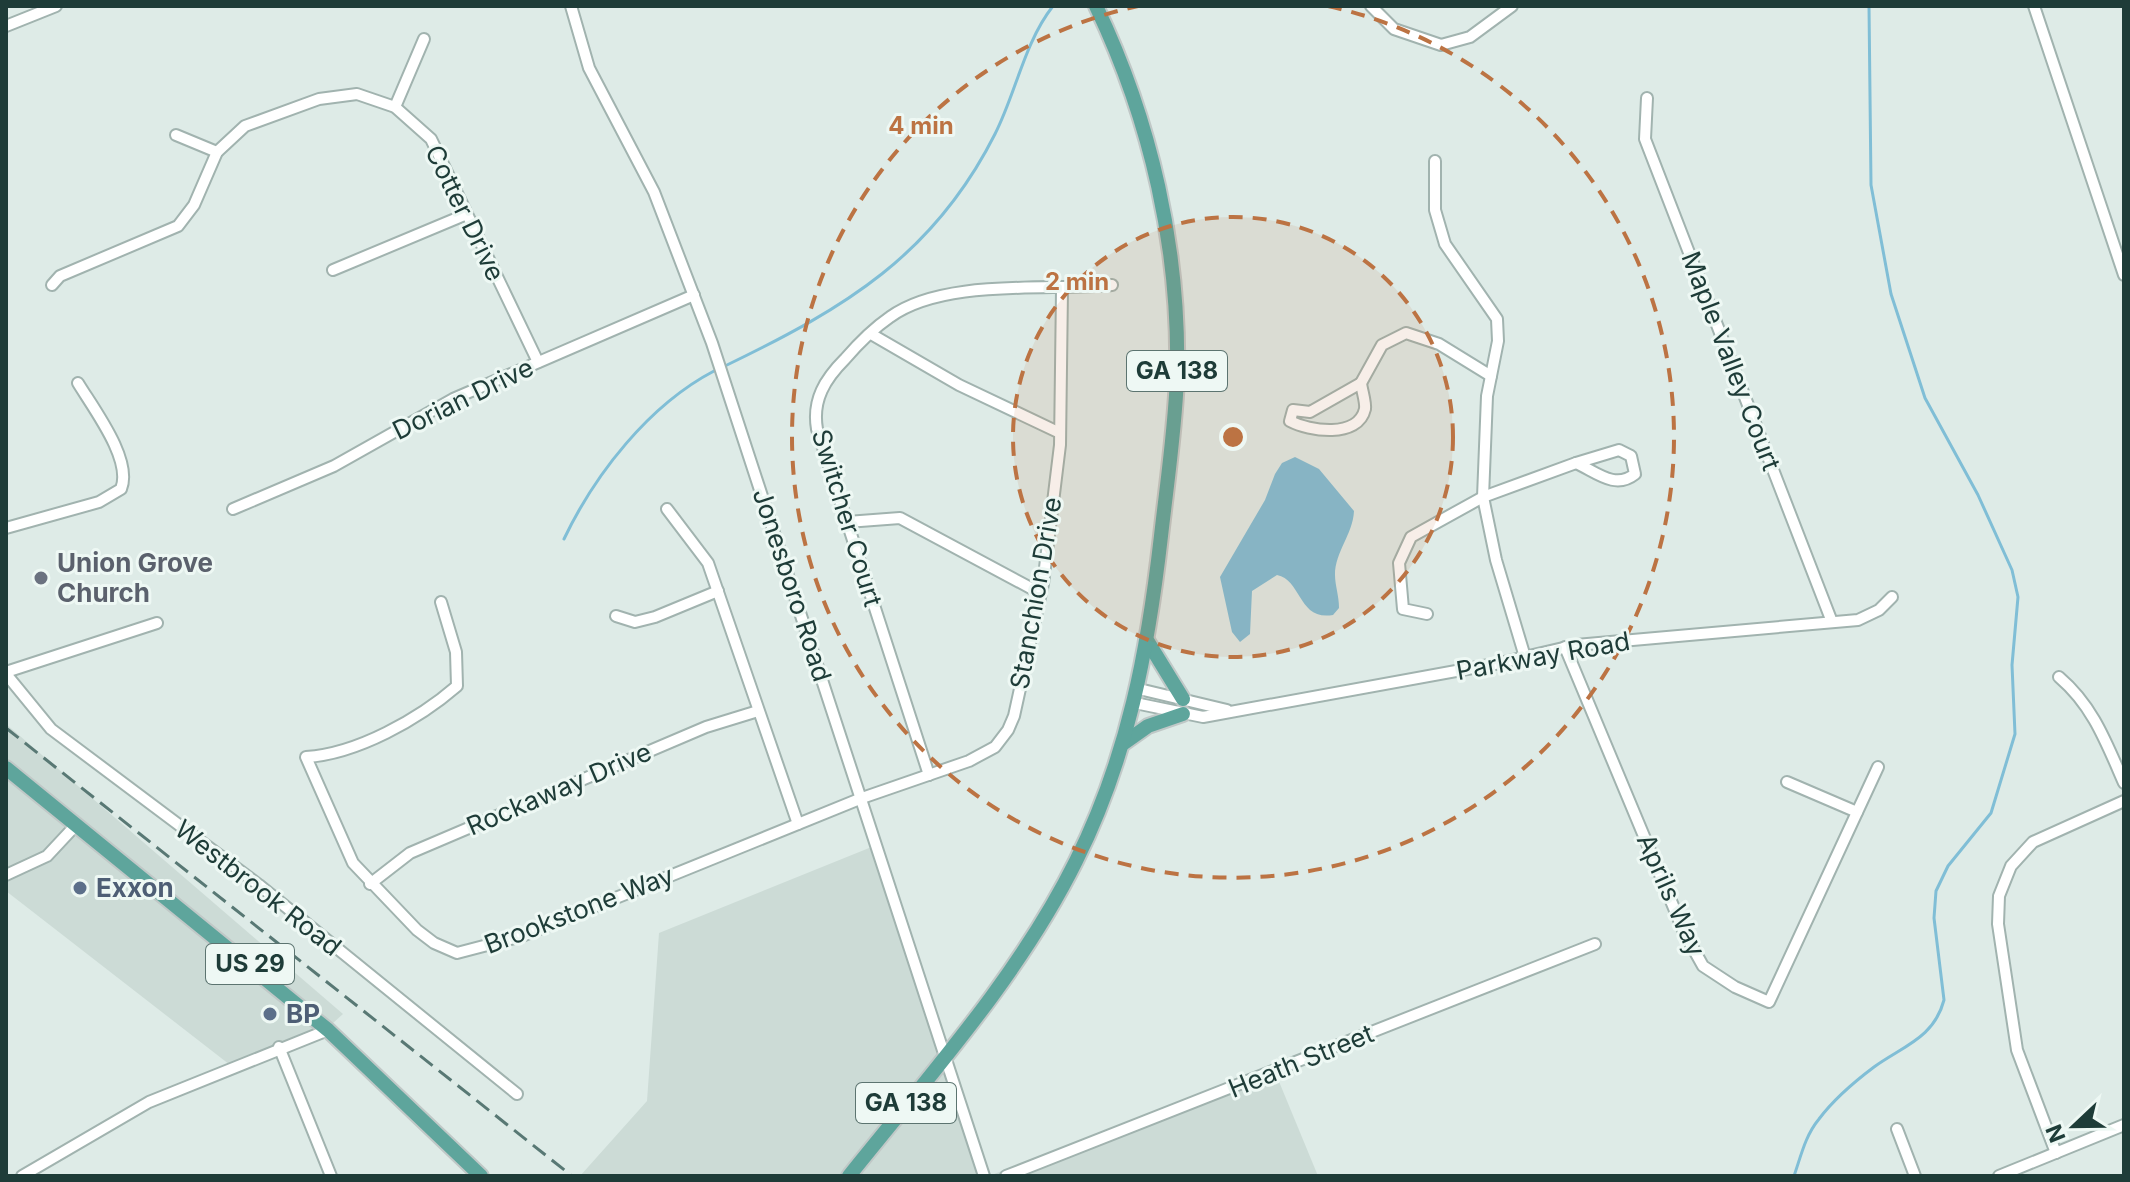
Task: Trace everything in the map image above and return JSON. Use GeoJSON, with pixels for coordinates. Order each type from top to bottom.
{"type":"FeatureCollection","features":[{"type":"Feature","properties":{"kind":"main road","name":"GA 138"},"geometry":{"type":"LineString","coordinates":[[849,1176],[1015,965],[1054,902],[1093,825],[1124,744],[1137,696],[1148,642],[1174,418],[1177,335],[1172,265],[1151,155],[1135,102],[1096,6]]}},
{"type":"Feature","properties":{"kind":"main road"},"geometry":{"type":"LineString","coordinates":[[1124,744],[1183,706],[1148,642]]}},
{"type":"Feature","properties":{"kind":"main road","name":"US 29"},"geometry":{"type":"LineString","coordinates":[[6,768],[328,1030],[481,1176]]}},
{"type":"Feature","properties":{"kind":"street"},"geometry":{"type":"LineString","coordinates":[[6,26],[56,6]]}},
{"type":"Feature","properties":{"kind":"street","name":"Jonesboro Road"},"geometry":{"type":"LineString","coordinates":[[571,6],[589,68],[654,192],[694,295],[984,1176]]}},
{"type":"Feature","properties":{"kind":"street"},"geometry":{"type":"LineString","coordinates":[[1371,6],[1394,29],[1441,45],[1470,37],[1512,6]]}},
{"type":"Feature","properties":{"kind":"street"},"geometry":{"type":"LineString","coordinates":[[2034,6],[2124,275]]}},
{"type":"Feature","properties":{"kind":"street"},"geometry":{"type":"LineString","coordinates":[[395,107],[424,39]]}},
{"type":"Feature","properties":{"kind":"street","name":"Cotter Drive"},"geometry":{"type":"LineString","coordinates":[[52,285],[60,276],[178,226],[194,205],[217,152],[245,126],[319,99],[357,94],[395,107],[431,139],[538,362]]}},
{"type":"Feature","properties":{"kind":"street","name":"Maple Valley Court"},"geometry":{"type":"LineString","coordinates":[[1647,98],[1645,139],[1832,622]]}},
{"type":"Feature","properties":{"kind":"street"},"geometry":{"type":"LineString","coordinates":[[176,135],[217,152]]}},
{"type":"Feature","properties":{"kind":"street"},"geometry":{"type":"LineString","coordinates":[[1435,161],[1435,210],[1445,244],[1497,319],[1498,341],[1491,376],[1483,497],[1525,657]]}},
{"type":"Feature","properties":{"kind":"street"},"geometry":{"type":"LineString","coordinates":[[333,270],[467,214]]}},
{"type":"Feature","properties":{"kind":"street","name":"Switcher Court"},"geometry":{"type":"LineString","coordinates":[[929,775],[817,429],[816,408],[829,375],[891,316],[908,308],[978,289],[1025,286],[1062,290],[1112,285]]}},
{"type":"Feature","properties":{"kind":"street","name":"Stanchion Drive"},"geometry":{"type":"LineString","coordinates":[[862,798],[981,756],[1008,730],[1040,593],[1060,433],[1062,290]]}},
{"type":"Feature","properties":{"kind":"street","name":"Dorian Drive"},"geometry":{"type":"LineString","coordinates":[[233,509],[334,466],[453,399],[694,295]]}},
{"type":"Feature","properties":{"kind":"street"},"geometry":{"type":"LineString","coordinates":[[1361,383],[1365,408],[1360,419],[1344,429],[1299,426],[1290,421],[1293,410],[1310,412],[1361,383],[1382,345],[1406,333],[1439,344],[1491,376]]}},
{"type":"Feature","properties":{"kind":"street"},"geometry":{"type":"LineString","coordinates":[[871,334],[959,385],[1060,433]]}},
{"type":"Feature","properties":{"kind":"street"},"geometry":{"type":"LineString","coordinates":[[6,528],[99,502],[121,489],[123,475],[120,458],[78,383]]}},
{"type":"Feature","properties":{"kind":"street"},"geometry":{"type":"LineString","coordinates":[[1427,614],[1403,609],[1399,563],[1411,537],[1483,497],[1576,463],[1619,450],[1631,456],[1635,474],[1626,481],[1612,482],[1576,463]]}},
{"type":"Feature","properties":{"kind":"street"},"geometry":{"type":"LineString","coordinates":[[667,509],[708,563],[798,824]]}},
{"type":"Feature","properties":{"kind":"street"},"geometry":{"type":"LineString","coordinates":[[847,522],[900,518],[1040,593]]}},
{"type":"Feature","properties":{"kind":"street"},"geometry":{"type":"LineString","coordinates":[[616,616],[635,622],[718,591]]}},
{"type":"Feature","properties":{"kind":"street","name":"Parkway Road"},"geometry":{"type":"LineString","coordinates":[[1137,696],[1183,706],[1237,712],[1565,647],[1868,617],[1892,597]]}},
{"type":"Feature","properties":{"kind":"street","name":"Brookstone Way"},"geometry":{"type":"LineString","coordinates":[[441,602],[456,652],[457,686],[417,718],[327,756],[306,757],[353,863],[370,884],[434,943],[457,953],[482,949],[522,936],[862,798]]}},
{"type":"Feature","properties":{"kind":"street"},"geometry":{"type":"LineString","coordinates":[[6,673],[157,623]]}},
{"type":"Feature","properties":{"kind":"street","name":"Aprils Way"},"geometry":{"type":"LineString","coordinates":[[1565,647],[1684,932],[1703,966],[1735,987],[1769,1002],[1878,767]]}},
{"type":"Feature","properties":{"kind":"street","name":"Westbrook Road"},"geometry":{"type":"LineString","coordinates":[[6,673],[51,729],[259,885],[517,1094]]}},
{"type":"Feature","properties":{"kind":"street"},"geometry":{"type":"LineString","coordinates":[[2059,677],[2095,715],[2124,783]]}},
{"type":"Feature","properties":{"kind":"street","name":"Rockaway Drive"},"geometry":{"type":"LineString","coordinates":[[370,884],[410,853],[706,727],[758,711]]}},
{"type":"Feature","properties":{"kind":"street"},"geometry":{"type":"LineString","coordinates":[[1787,782],[1857,812]]}},
{"type":"Feature","properties":{"kind":"street"},"geometry":{"type":"LineString","coordinates":[[2056,1153],[2017,1050],[1998,924],[1999,896],[2011,866],[2033,842],[2124,801]]}},
{"type":"Feature","properties":{"kind":"street"},"geometry":{"type":"LineString","coordinates":[[6,875],[47,856],[75,826]]}},
{"type":"Feature","properties":{"kind":"street","name":"Heath Street"},"geometry":{"type":"LineString","coordinates":[[1006,1176],[1595,944]]}},
{"type":"Feature","properties":{"kind":"street"},"geometry":{"type":"LineString","coordinates":[[22,1176],[149,1102],[279,1047],[328,1030]]}},
{"type":"Feature","properties":{"kind":"street"},"geometry":{"type":"LineString","coordinates":[[279,1047],[331,1176]]}},
{"type":"Feature","properties":{"kind":"street"},"geometry":{"type":"LineString","coordinates":[[1999,1176],[2124,1125]]}},
{"type":"Feature","properties":{"kind":"street"},"geometry":{"type":"LineString","coordinates":[[1897,1129],[1915,1176]]}},
{"type":"Feature","properties":{"kind":"shaded area"},"geometry":{"type":"Polygon","coordinates":[[[6,724],[343,1014],[323,1032],[234,1068],[6,891],[6,724]]]}},
{"type":"Feature","properties":{"kind":"shaded area"},"geometry":{"type":"Polygon","coordinates":[[[879,844],[987,1176],[580,1176],[647,1101],[659,933],[879,844]]]}},
{"type":"Feature","properties":{"kind":"shaded area"},"geometry":{"type":"Polygon","coordinates":[[[1273,1067],[1318,1176],[989,1176],[1273,1067]]]}},
{"type":"Feature","properties":{"kind":"water"},"geometry":{"type":"Polygon","coordinates":[[[1295,457],[1319,469],[1354,511],[1336,567],[1339,608],[1333,615],[1313,612],[1291,584],[1277,575],[1252,591],[1250,634],[1240,642],[1232,632],[1220,577],[1265,500],[1275,474],[1282,463],[1295,457]]]}},
{"type":"Feature","properties":{"kind":"waterway"},"geometry":{"type":"LineString","coordinates":[[727,365],[848,299],[915,245],[971,176],[995,134],[1027,52],[1053,6]]}},
{"type":"Feature","properties":{"kind":"waterway"},"geometry":{"type":"LineString","coordinates":[[1794,1176],[1810,1132],[1831,1105],[1867,1073],[1916,1040],[1933,1024],[1939,1013],[1944,1000],[1934,918],[1936,891],[1948,866],[1991,813],[2015,734],[2012,665],[2018,597],[2012,570],[1978,495],[1925,398],[1891,294],[1871,185],[1869,6]]}},
{"type":"Feature","properties":{"kind":"waterway"},"geometry":{"type":"LineString","coordinates":[[564,539],[591,490],[626,443],[668,402],[714,371]]}},
{"type":"Feature","properties":{"kind":"railway"},"geometry":{"type":"LineString","coordinates":[[6,728],[572,1176]]}},
{"type":"Feature","properties":{"kind":"place","name":"Union Grove Church"},"geometry":{"type":"Point","coordinates":[41,578]}},
{"type":"Feature","properties":{"kind":"place","name":"Exxon"},"geometry":{"type":"Point","coordinates":[80,888]}},
{"type":"Feature","properties":{"kind":"place","name":"BP"},"geometry":{"type":"Point","coordinates":[270,1014]}}]}
